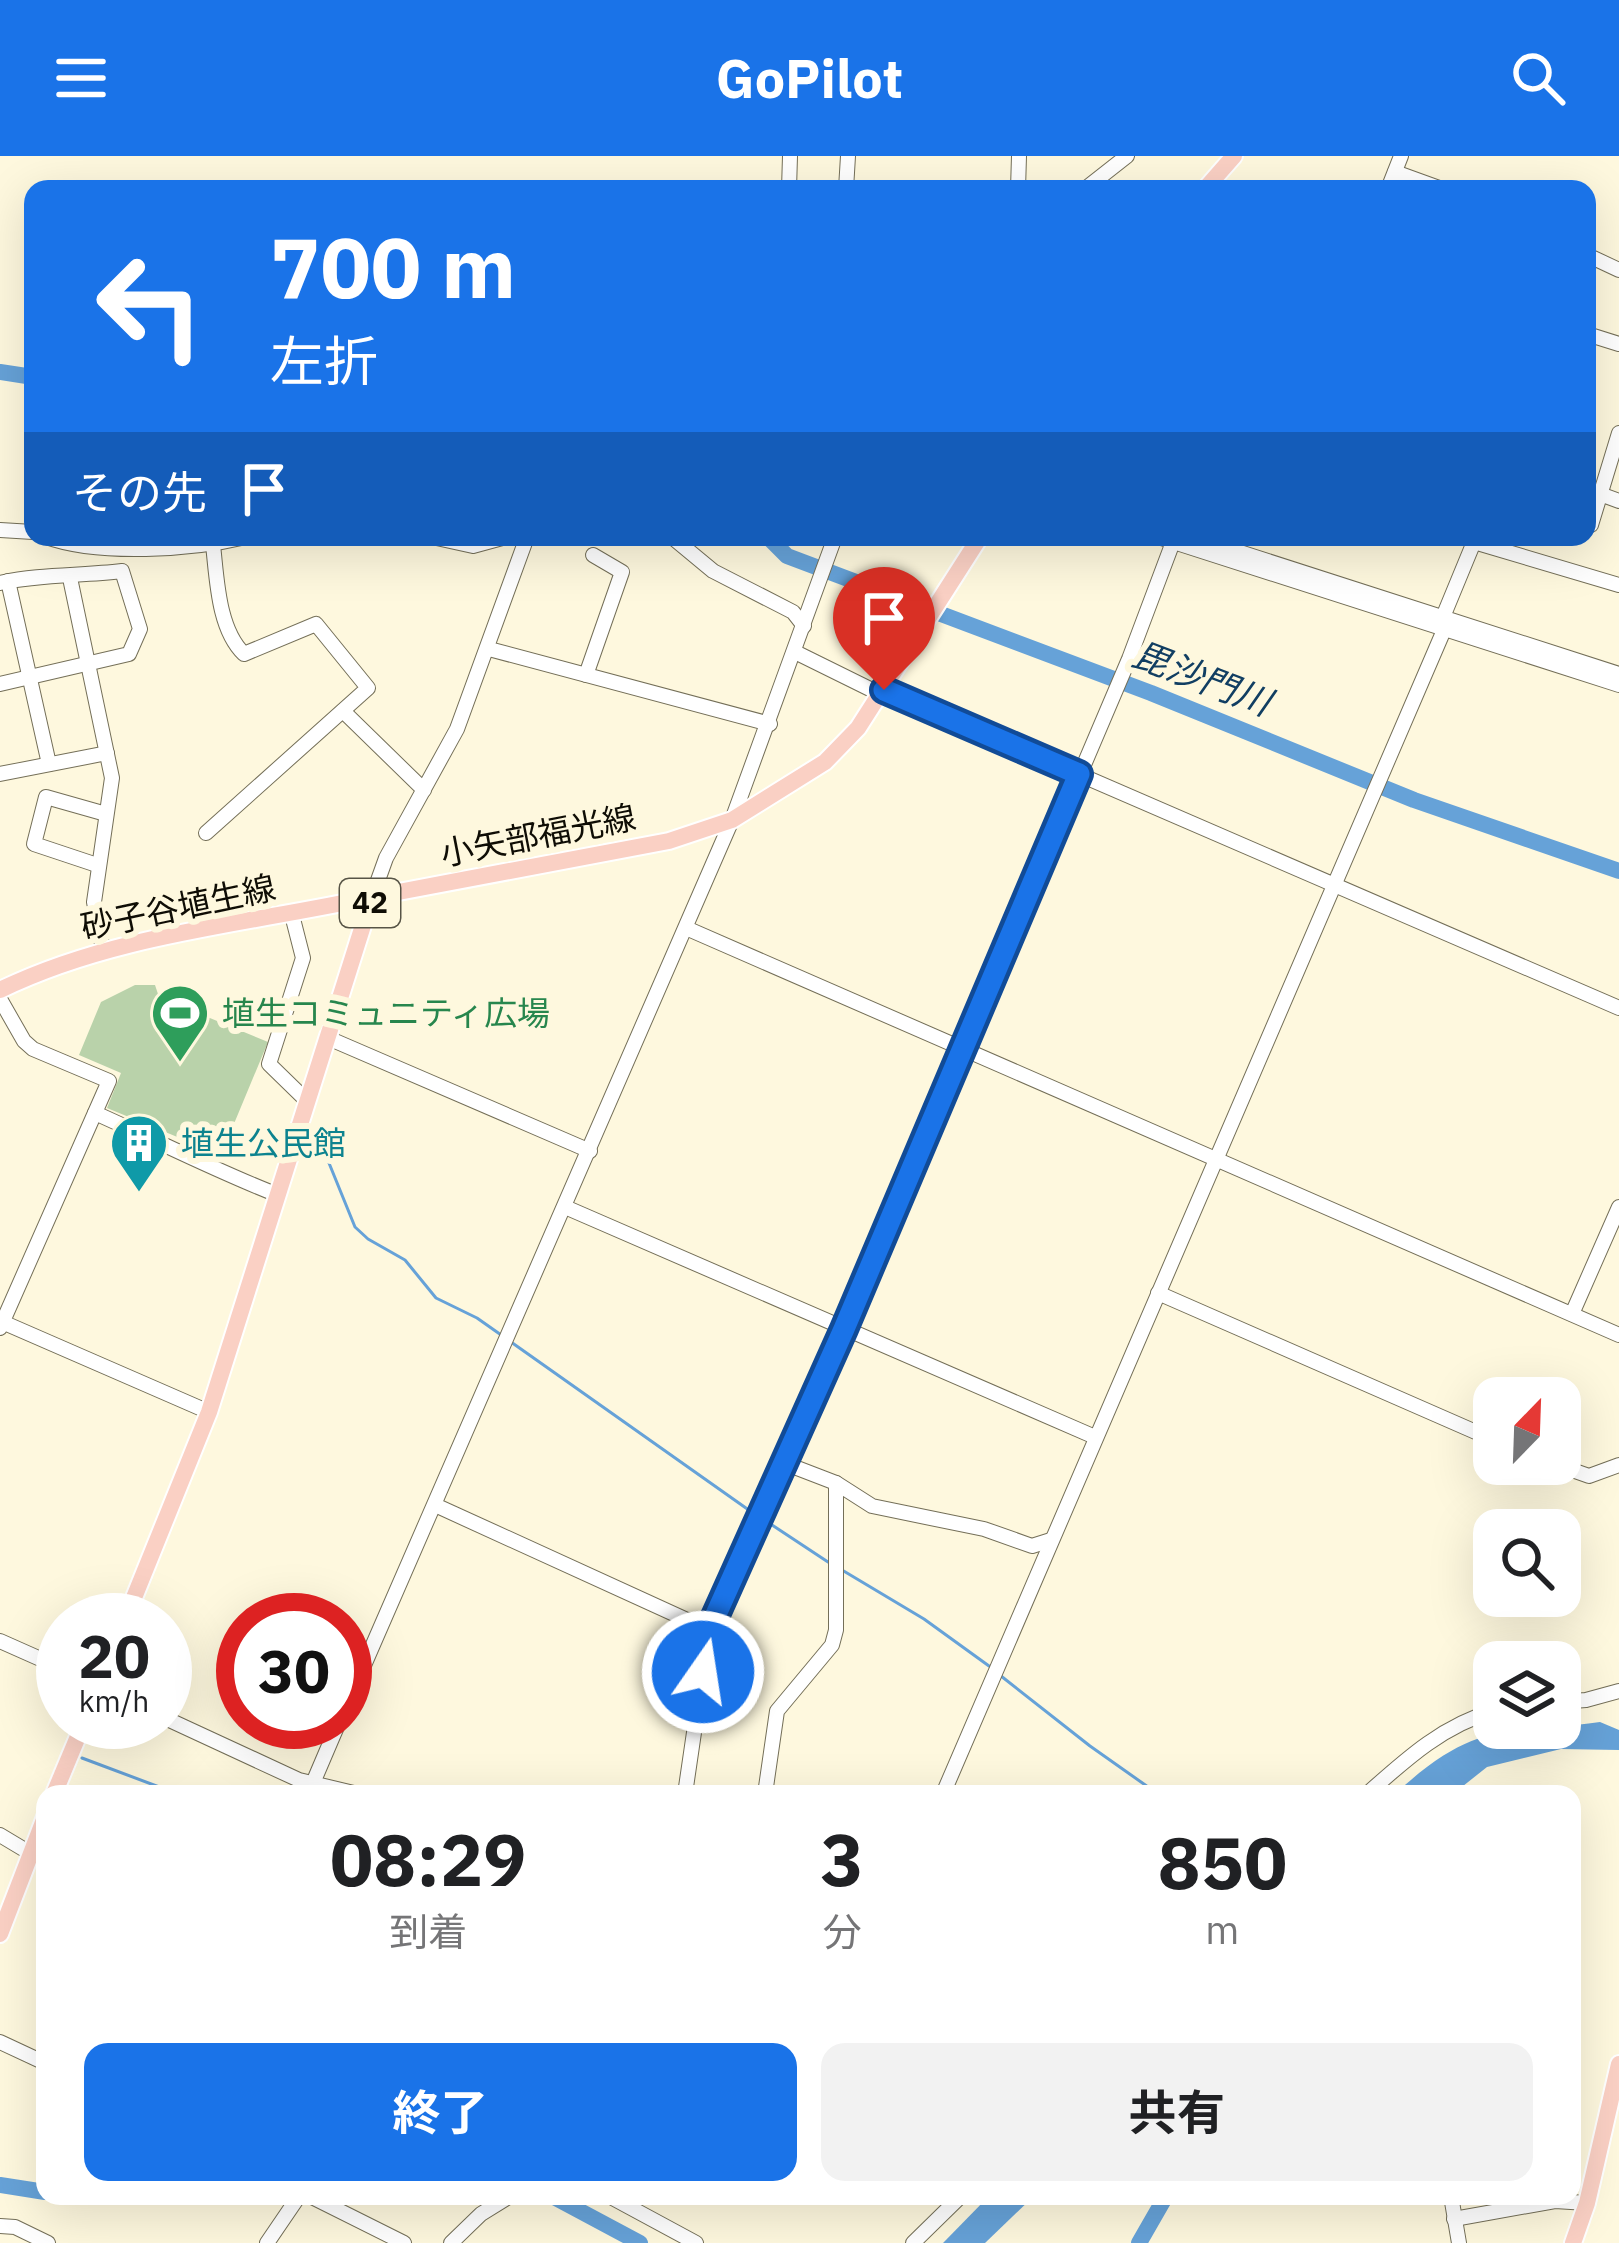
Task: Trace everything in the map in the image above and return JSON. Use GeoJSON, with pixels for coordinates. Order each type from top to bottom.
{"type":"FeatureCollection","features":[{"type":"Feature","properties":{"kind":"main road"},"geometry":{"type":"LineString","coordinates":[[1212,180],[1234,156]]}},
{"type":"Feature","properties":{"kind":"main road","name":"小矢部福光線"},"geometry":{"type":"LineString","coordinates":[[372,897],[669,842],[732,820],[825,762],[858,728],[974,546]]}},
{"type":"Feature","properties":{"kind":"main road","name":"砂子谷埴生線"},"geometry":{"type":"LineString","coordinates":[[0,989],[45,968],[103,950],[372,897]]}},
{"type":"Feature","properties":{"kind":"main road","name":"42"},"geometry":{"type":"LineString","coordinates":[[136,1593],[209,1412],[372,897]]}},
{"type":"Feature","properties":{"kind":"main road"},"geometry":{"type":"LineString","coordinates":[[59,1785],[73,1749]]}},
{"type":"Feature","properties":{"kind":"main road"},"geometry":{"type":"LineString","coordinates":[[0,1934],[36,1861]]}},
{"type":"Feature","properties":{"kind":"main road"},"geometry":{"type":"LineString","coordinates":[[1573,2243],[1616,2094],[1619,2064]]}},
{"type":"Feature","properties":{"kind":"street"},"geometry":{"type":"LineString","coordinates":[[1096,180],[1127,156]]}},
{"type":"Feature","properties":{"kind":"street"},"geometry":{"type":"LineString","coordinates":[[1392,180],[1400,156]]}},
{"type":"Feature","properties":{"kind":"street"},"geometry":{"type":"LineString","coordinates":[[1395,172],[1417,180]]}},
{"type":"Feature","properties":{"kind":"street"},"geometry":{"type":"LineString","coordinates":[[1596,508],[1619,433]]}},
{"type":"Feature","properties":{"kind":"street"},"geometry":{"type":"LineString","coordinates":[[1600,494],[1619,501]]}},
{"type":"Feature","properties":{"kind":"street"},"geometry":{"type":"LineString","coordinates":[[206,833],[368,688],[316,624],[244,654],[219,598],[213,546]]}},
{"type":"Feature","properties":{"kind":"street"},"geometry":{"type":"LineString","coordinates":[[372,897],[386,858],[457,729],[524,546]]}},
{"type":"Feature","properties":{"kind":"street"},"geometry":{"type":"LineString","coordinates":[[683,546],[713,571],[794,612],[804,626]]}},
{"type":"Feature","properties":{"kind":"street"},"geometry":{"type":"LineString","coordinates":[[372,1648],[732,820],[832,546]]}},
{"type":"Feature","properties":{"kind":"street"},"geometry":{"type":"LineString","coordinates":[[686,1785],[709,1630],[844,1329],[1129,659],[1164,546]]}},
{"type":"Feature","properties":{"kind":"street"},"geometry":{"type":"LineString","coordinates":[[1189,546],[1619,674]]}},
{"type":"Feature","properties":{"kind":"street"},"geometry":{"type":"LineString","coordinates":[[1219,546],[1619,686]]}},
{"type":"Feature","properties":{"kind":"street"},"geometry":{"type":"LineString","coordinates":[[947,1785],[1370,802],[1472,546]]}},
{"type":"Feature","properties":{"kind":"street"},"geometry":{"type":"LineString","coordinates":[[1497,546],[1619,585]]}},
{"type":"Feature","properties":{"kind":"street"},"geometry":{"type":"LineString","coordinates":[[586,675],[622,572],[593,556]]}},
{"type":"Feature","properties":{"kind":"street"},"geometry":{"type":"LineString","coordinates":[[0,683],[29,676],[130,654],[140,629],[122,571],[70,578],[36,575],[4,582],[29,676],[49,764]]}},
{"type":"Feature","properties":{"kind":"street"},"geometry":{"type":"LineString","coordinates":[[70,578],[112,778],[94,902],[103,950]]}},
{"type":"Feature","properties":{"kind":"street"},"geometry":{"type":"LineString","coordinates":[[489,649],[770,724]]}},
{"type":"Feature","properties":{"kind":"street"},"geometry":{"type":"LineString","coordinates":[[795,652],[872,690],[884,690],[1619,1008]]}},
{"type":"Feature","properties":{"kind":"street"},"geometry":{"type":"LineString","coordinates":[[343,711],[424,790]]}},
{"type":"Feature","properties":{"kind":"street"},"geometry":{"type":"LineString","coordinates":[[0,774],[107,753]]}},
{"type":"Feature","properties":{"kind":"street"},"geometry":{"type":"LineString","coordinates":[[98,865],[34,844],[46,797],[106,814]]}},
{"type":"Feature","properties":{"kind":"street"},"geometry":{"type":"LineString","coordinates":[[292,915],[303,958],[269,1064],[308,1102]]}},
{"type":"Feature","properties":{"kind":"street"},"geometry":{"type":"LineString","coordinates":[[686,928],[1619,1335]]}},
{"type":"Feature","properties":{"kind":"street"},"geometry":{"type":"LineString","coordinates":[[0,999],[33,1048],[109,1081],[1,1324],[209,1412]]}},
{"type":"Feature","properties":{"kind":"street"},"geometry":{"type":"LineString","coordinates":[[328,1038],[590,1150]]}},
{"type":"Feature","properties":{"kind":"street"},"geometry":{"type":"LineString","coordinates":[[95,1113],[193,1156],[222,1174],[278,1195]]}},
{"type":"Feature","properties":{"kind":"street"},"geometry":{"type":"LineString","coordinates":[[565,1207],[1095,1437]]}},
{"type":"Feature","properties":{"kind":"street"},"geometry":{"type":"LineString","coordinates":[[1572,1314],[1619,1207]]}},
{"type":"Feature","properties":{"kind":"street"},"geometry":{"type":"LineString","coordinates":[[1158,1294],[1473,1431]]}},
{"type":"Feature","properties":{"kind":"street"},"geometry":{"type":"LineString","coordinates":[[784,1463],[836,1483],[872,1506],[984,1529],[1032,1546],[1051,1540]]}},
{"type":"Feature","properties":{"kind":"street"},"geometry":{"type":"LineString","coordinates":[[1581,1473],[1588,1476],[1619,1465]]}},
{"type":"Feature","properties":{"kind":"street"},"geometry":{"type":"LineString","coordinates":[[766,1785],[777,1711],[832,1645],[836,1630],[836,1483]]}},
{"type":"Feature","properties":{"kind":"street"},"geometry":{"type":"LineString","coordinates":[[435,1505],[709,1630]]}},
{"type":"Feature","properties":{"kind":"street"},"geometry":{"type":"LineString","coordinates":[[0,1641],[36,1658]]}},
{"type":"Feature","properties":{"kind":"street"},"geometry":{"type":"LineString","coordinates":[[1581,1700],[1619,1691]]}},
{"type":"Feature","properties":{"kind":"street"},"geometry":{"type":"LineString","coordinates":[[1377,1785],[1413,1752],[1473,1720]]}},
{"type":"Feature","properties":{"kind":"street"},"geometry":{"type":"LineString","coordinates":[[192,1730],[321,1785]]}},
{"type":"Feature","properties":{"kind":"street"},"geometry":{"type":"LineString","coordinates":[[313,1783],[327,1749]]}},
{"type":"Feature","properties":{"kind":"street"},"geometry":{"type":"LineString","coordinates":[[0,1834],[36,1858]]}},
{"type":"Feature","properties":{"kind":"street"},"geometry":{"type":"LineString","coordinates":[[0,2042],[36,2059]]}},
{"type":"Feature","properties":{"kind":"street"},"geometry":{"type":"LineString","coordinates":[[1581,2203],[1587,2203]]}},
{"type":"Feature","properties":{"kind":"street"},"geometry":{"type":"LineString","coordinates":[[267,2243],[293,2205]]}},
{"type":"Feature","properties":{"kind":"street"},"geometry":{"type":"LineString","coordinates":[[328,2205],[404,2243]]}},
{"type":"Feature","properties":{"kind":"street"},"geometry":{"type":"LineString","coordinates":[[451,2243],[496,2205]]}},
{"type":"Feature","properties":{"kind":"street"},"geometry":{"type":"LineString","coordinates":[[626,2205],[696,2243]]}},
{"type":"Feature","properties":{"kind":"street"},"geometry":{"type":"LineString","coordinates":[[913,2243],[952,2205]]}},
{"type":"Feature","properties":{"kind":"street"},"geometry":{"type":"LineString","coordinates":[[1452,2205],[1459,2243]]}},
{"type":"Feature","properties":{"kind":"street"},"geometry":{"type":"LineString","coordinates":[[1454,2219],[1533,2205]]}},
{"type":"Feature","properties":{"kind":"street"},"geometry":{"type":"LineString","coordinates":[[0,2226],[14,2227],[48,2243]]}},
{"type":"Feature","properties":{"kind":"green space","name":"埴生コミュニティ広場"},"geometry":{"type":"Polygon","coordinates":[[[135,985],[155,985],[159,997],[268,1042],[221,1155],[107,1108],[121,1073],[79,1055],[101,1002],[135,985]]]}},
{"type":"Feature","properties":{"kind":"water"},"geometry":{"type":"Polygon","coordinates":[[[1600,1722],[1619,1730],[1619,1750],[1561,1749],[1581,1749],[1581,1724],[1600,1722]]]}},
{"type":"Feature","properties":{"kind":"water"},"geometry":{"type":"Polygon","coordinates":[[[1470,1742],[1473,1749],[1561,1749],[1487,1767],[1464,1785],[1406,1785],[1470,1742]]]}},
{"type":"Feature","properties":{"kind":"water"},"geometry":{"type":"Polygon","coordinates":[[[980,2205],[1025,2205],[985,2243],[943,2243],[980,2205]]]}},
{"type":"Feature","properties":{"kind":"waterway","name":"毘沙門川"},"geometry":{"type":"LineString","coordinates":[[0,372],[24,376]]}},
{"type":"Feature","properties":{"kind":"waterway","name":"毘沙門川"},"geometry":{"type":"LineString","coordinates":[[777,546],[787,556],[1151,693],[1414,800],[1619,871]]}},
{"type":"Feature","properties":{"kind":"waterway"},"geometry":{"type":"LineString","coordinates":[[318,1136],[355,1227],[405,1260],[436,1298],[504,1337]]}},
{"type":"Feature","properties":{"kind":"waterway"},"geometry":{"type":"LineString","coordinates":[[511,1342],[753,1513]]}},
{"type":"Feature","properties":{"kind":"waterway"},"geometry":{"type":"LineString","coordinates":[[766,1521],[828,1562]]}},
{"type":"Feature","properties":{"kind":"waterway"},"geometry":{"type":"LineString","coordinates":[[842,1570],[924,1619],[989,1666]]}},
{"type":"Feature","properties":{"kind":"waterway"},"geometry":{"type":"LineString","coordinates":[[1001,1676],[1145,1785]]}},
{"type":"Feature","properties":{"kind":"waterway"},"geometry":{"type":"LineString","coordinates":[[82,1758],[154,1785]]}},
{"type":"Feature","properties":{"kind":"waterway"},"geometry":{"type":"LineString","coordinates":[[0,2185],[36,2191]]}},
{"type":"Feature","properties":{"kind":"waterway"},"geometry":{"type":"LineString","coordinates":[[569,2205],[640,2243]]}},
{"type":"Feature","properties":{"kind":"waterway"},"geometry":{"type":"LineString","coordinates":[[1139,2243],[1161,2205]]}},
{"type":"Feature","properties":{"kind":"place","name":"埴生コミュニティ広場"},"geometry":{"type":"Point","coordinates":[180,1064]}},
{"type":"Feature","properties":{"kind":"place","name":"埴生公民館"},"geometry":{"type":"Point","coordinates":[139,1194]}},
{"type":"Feature","properties":{"kind":"route"},"geometry":{"type":"LineString","coordinates":[[703,1672],[709,1630],[844,1329],[1079,774],[884,690]]}}]}
